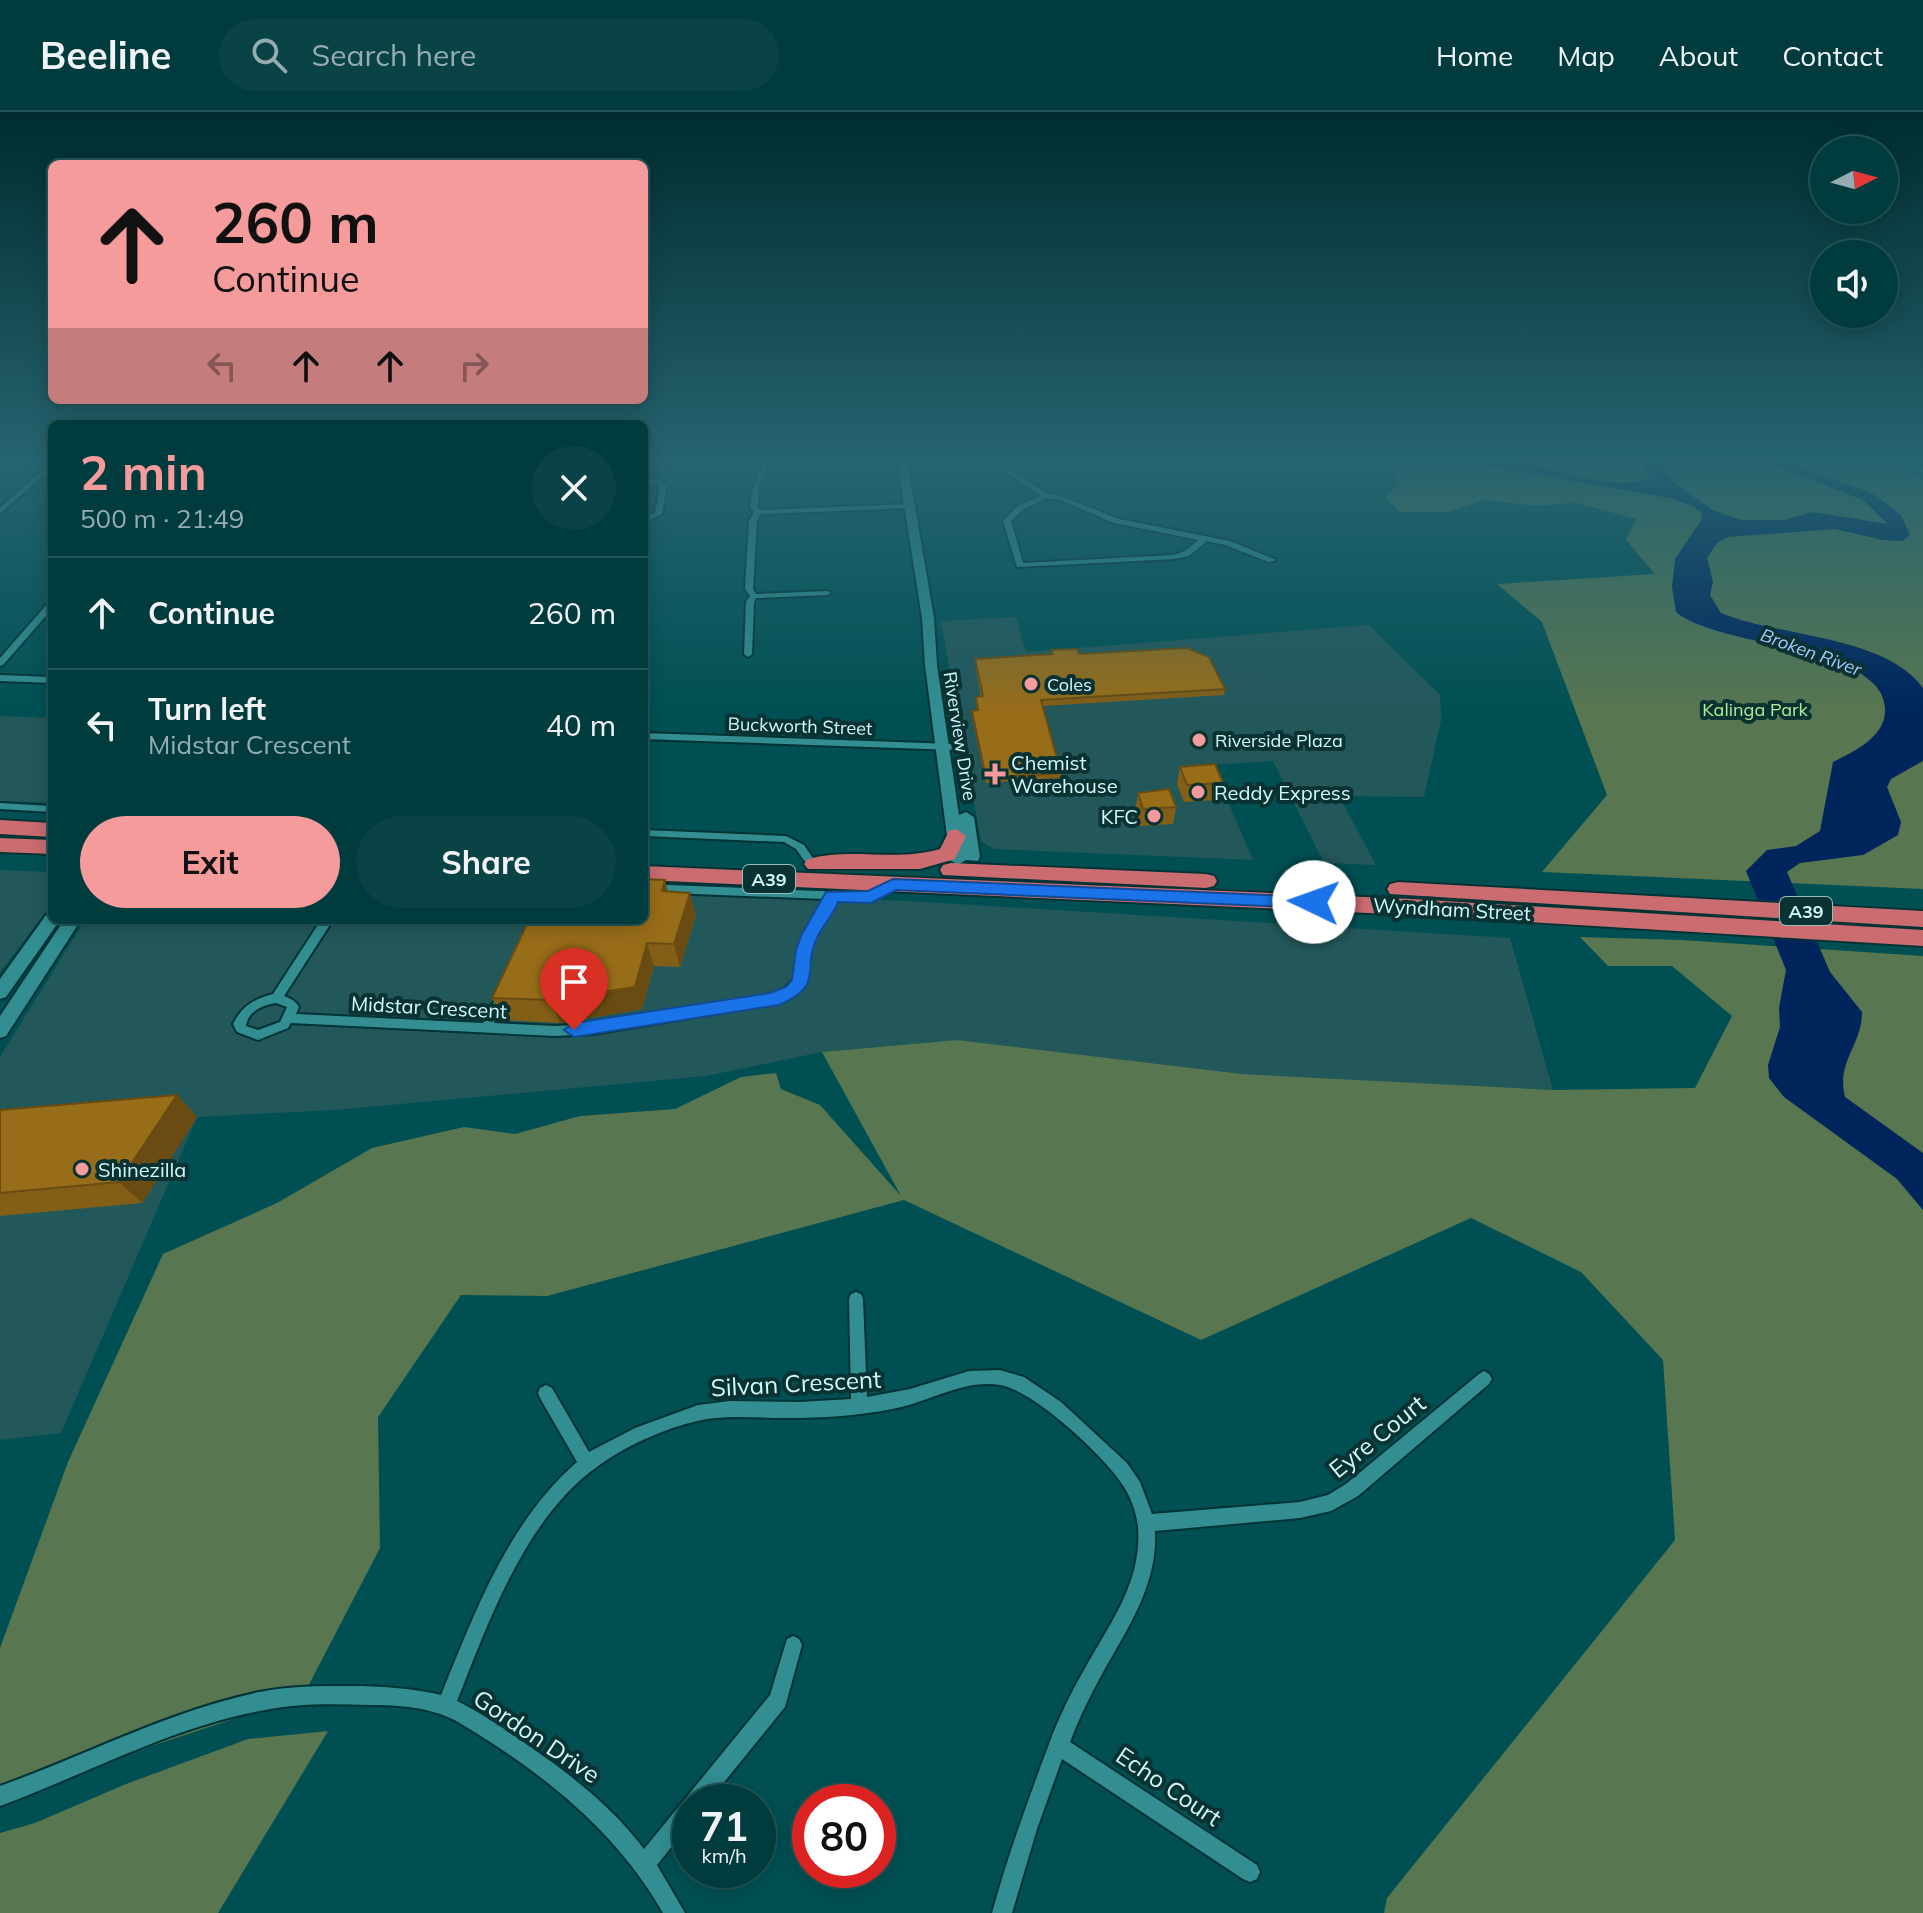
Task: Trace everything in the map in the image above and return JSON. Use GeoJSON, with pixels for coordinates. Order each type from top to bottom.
{"type":"FeatureCollection","features":[{"type":"Feature","properties":{"kind":"highway"},"geometry":{"type":"LineString","coordinates":[[0,827],[48,838]]}},
{"type":"Feature","properties":{"kind":"highway"},"geometry":{"type":"LineString","coordinates":[[813,864],[931,861],[948,854],[956,836]]}},
{"type":"Feature","properties":{"kind":"highway"},"geometry":{"type":"LineString","coordinates":[[0,845],[48,838]]}},
{"type":"Feature","properties":{"kind":"highway","name":"Wyndham Street"},"geometry":{"type":"LineString","coordinates":[[648,857],[967,868],[1488,894],[1923,938]]}},
{"type":"Feature","properties":{"kind":"highway"},"geometry":{"type":"LineString","coordinates":[[942,887],[957,886],[967,868],[1149,895]]}},
{"type":"Feature","properties":{"kind":"highway","name":"Wyndham Street"},"geometry":{"type":"LineString","coordinates":[[648,873],[1524,913],[1694,913],[1923,919]]}},
{"type":"Feature","properties":{"kind":"highway"},"geometry":{"type":"LineString","coordinates":[[1339,887],[1374,905]]}},
{"type":"Feature","properties":{"kind":"highway"},"geometry":{"type":"LineString","coordinates":[[1488,894],[1517,905],[1524,913]]}},
{"type":"Feature","properties":{"kind":"street"},"geometry":{"type":"LineString","coordinates":[[752,544],[749,589],[754,596]]}},
{"type":"Feature","properties":{"kind":"street","name":"Riverview Drive"},"geometry":{"type":"LineString","coordinates":[[916,544],[928,618],[931,665],[948,747],[967,868]]}},
{"type":"Feature","properties":{"kind":"street"},"geometry":{"type":"LineString","coordinates":[[1014,544],[1020,565],[1174,557],[1186,554],[1198,544]]}},
{"type":"Feature","properties":{"kind":"street"},"geometry":{"type":"LineString","coordinates":[[1224,544],[1272,560]]}},
{"type":"Feature","properties":{"kind":"street"},"geometry":{"type":"LineString","coordinates":[[754,596],[827,593]]}},
{"type":"Feature","properties":{"kind":"street"},"geometry":{"type":"LineString","coordinates":[[748,654],[750,602],[754,596]]}},
{"type":"Feature","properties":{"kind":"street"},"geometry":{"type":"LineString","coordinates":[[0,663],[48,609]]}},
{"type":"Feature","properties":{"kind":"street"},"geometry":{"type":"LineString","coordinates":[[38,620],[48,619]]}},
{"type":"Feature","properties":{"kind":"street"},"geometry":{"type":"LineString","coordinates":[[0,678],[48,680]]}},
{"type":"Feature","properties":{"kind":"street","name":"Buckworth Street"},"geometry":{"type":"LineString","coordinates":[[648,736],[948,747]]}},
{"type":"Feature","properties":{"kind":"street","name":"Riverview Drive"},"geometry":{"type":"LineString","coordinates":[[948,747],[956,836],[967,868]]}},
{"type":"Feature","properties":{"kind":"street"},"geometry":{"type":"LineString","coordinates":[[0,806],[48,809]]}},
{"type":"Feature","properties":{"kind":"street"},"geometry":{"type":"LineString","coordinates":[[648,833],[786,839],[800,847],[813,864]]}},
{"type":"Feature","properties":{"kind":"street"},"geometry":{"type":"LineString","coordinates":[[648,888],[871,897],[893,884]]}},
{"type":"Feature","properties":{"kind":"street","name":"Midstar Crescent"},"geometry":{"type":"LineString","coordinates":[[290,1018],[486,1028],[593,1029],[773,1000],[793,991],[801,982],[805,950],[832,896]]}},
{"type":"Feature","properties":{"kind":"street"},"geometry":{"type":"LineString","coordinates":[[0,992],[48,923]]}},
{"type":"Feature","properties":{"kind":"street"},"geometry":{"type":"LineString","coordinates":[[0,1031],[70,924]]}},
{"type":"Feature","properties":{"kind":"street"},"geometry":{"type":"LineString","coordinates":[[277,998],[324,924]]}},
{"type":"Feature","properties":{"kind":"street"},"geometry":{"type":"LineString","coordinates":[[486,1028],[506,988]]}},
{"type":"Feature","properties":{"kind":"street"},"geometry":{"type":"LineString","coordinates":[[277,998],[293,1007],[290,1018],[267,1034],[252,1035],[241,1029],[239,1024],[247,1010],[264,1000],[277,998]]}},
{"type":"Feature","properties":{"kind":"street"},"geometry":{"type":"LineString","coordinates":[[856,1299],[859,1405]]}},
{"type":"Feature","properties":{"kind":"street","name":"Silvan Crescent"},"geometry":{"type":"LineString","coordinates":[[446,1706],[478,1625],[546,1505],[587,1464],[649,1429],[703,1412],[823,1410],[897,1401],[962,1377],[987,1377],[1019,1383],[1042,1398],[1123,1471],[1139,1498],[1146,1523],[1147,1563],[1135,1595],[1084,1688],[1028,1817],[1002,1913]]}},
{"type":"Feature","properties":{"kind":"street","name":"Eyre Court"},"geometry":{"type":"LineString","coordinates":[[1146,1523],[1300,1510],[1331,1503],[1352,1490],[1484,1379]]}},
{"type":"Feature","properties":{"kind":"street"},"geometry":{"type":"LineString","coordinates":[[546,1393],[587,1464]]}},
{"type":"Feature","properties":{"kind":"street"},"geometry":{"type":"LineString","coordinates":[[710,1784],[778,1700],[793,1645]]}},
{"type":"Feature","properties":{"kind":"street","name":"Gordon Drive"},"geometry":{"type":"LineString","coordinates":[[0,1796],[76,1769],[189,1721],[260,1701],[317,1695],[383,1695],[446,1706],[523,1753],[576,1791],[622,1834],[675,1913]]}},
{"type":"Feature","properties":{"kind":"street","name":"Echo Court"},"geometry":{"type":"LineString","coordinates":[[1058,1745],[1250,1872]]}},
{"type":"Feature","properties":{"kind":"street"},"geometry":{"type":"LineString","coordinates":[[645,1864],[672,1830]]}},
{"type":"Feature","properties":{"kind":"shaded area","name":"Riverside Plaza"},"geometry":{"type":"Polygon","coordinates":[[[1016,617],[1026,652],[1369,625],[1440,695],[1441,720],[1424,797],[1339,796],[1376,865],[1324,863],[1273,761],[1212,765],[1253,860],[994,849],[981,841],[941,621],[1016,617]]]}},
{"type":"Feature","properties":{"kind":"shaded area"},"geometry":{"type":"Polygon","coordinates":[[[0,716],[48,718],[48,803],[0,801],[0,716]]]}},
{"type":"Feature","properties":{"kind":"shaded area"},"geometry":{"type":"Polygon","coordinates":[[[0,870],[48,872],[48,909],[0,972],[0,870]]]}},
{"type":"Feature","properties":{"kind":"shaded area"},"geometry":{"type":"Polygon","coordinates":[[[648,893],[909,901],[1510,938],[1553,1090],[1242,1074],[957,1040],[822,1052],[706,1076],[335,1110],[197,1117],[61,1433],[0,1440],[0,1057],[83,924],[648,924],[648,893]]]}},
{"type":"Feature","properties":{"kind":"green space","name":"Kalinga Park"},"geometry":{"type":"Polygon","coordinates":[[[1629,544],[1923,544],[1923,889],[1542,872],[1607,795],[1542,622],[1497,584],[1655,574],[1629,544]]]}},
{"type":"Feature","properties":{"kind":"green space"},"geometry":{"type":"Polygon","coordinates":[[[1580,937],[1682,940],[1923,956],[1923,1913],[1384,1913],[1387,1898],[1675,1540],[1663,1360],[1581,1272],[1471,1218],[1201,1340],[904,1200],[547,1296],[461,1295],[378,1417],[380,1548],[303,1696],[0,1796],[0,1648],[68,1462],[163,1254],[277,1203],[372,1148],[464,1127],[515,1134],[580,1116],[675,1109],[741,1077],[776,1073],[781,1089],[820,1105],[901,1196],[822,1052],[957,1040],[1242,1074],[1553,1090],[1695,1088],[1732,1016],[1672,966],[1608,966],[1580,937]]]}},
{"type":"Feature","properties":{"kind":"green space"},"geometry":{"type":"Polygon","coordinates":[[[328,1731],[218,1913],[0,1913],[0,1833],[35,1823],[126,1784],[248,1739],[328,1731]]]}},
{"type":"Feature","properties":{"kind":"water","name":"Broken River"},"geometry":{"type":"Polygon","coordinates":[[[1685,544],[1716,544],[1707,558],[1713,582],[1710,595],[1721,613],[1857,647],[1883,657],[1906,671],[1923,688],[1923,761],[1891,779],[1887,787],[1901,822],[1898,835],[1863,855],[1800,863],[1787,872],[1830,972],[1862,1012],[1858,1035],[1844,1073],[1845,1097],[1923,1153],[1923,1210],[1897,1179],[1784,1097],[1769,1078],[1768,1065],[1780,1027],[1779,1008],[1786,970],[1746,871],[1767,850],[1796,846],[1820,831],[1833,762],[1868,741],[1881,727],[1885,708],[1877,687],[1857,671],[1829,659],[1726,633],[1697,624],[1676,612],[1672,587],[1675,559],[1685,544]]]}},
{"type":"Feature","properties":{"kind":"building","name":"Riverside Plaza"},"geometry":{"type":"Polygon","coordinates":[[[1187,648],[1209,657],[1225,689],[1041,700],[1061,773],[986,778],[972,711],[978,710],[976,697],[983,696],[975,659],[1053,654],[1051,650],[1077,649],[1079,654],[1187,648]]]}},
{"type":"Feature","properties":{"kind":"building"},"geometry":{"type":"Polygon","coordinates":[[[1215,764],[1223,783],[1187,785],[1180,767],[1215,764]]]}},
{"type":"Feature","properties":{"kind":"building"},"geometry":{"type":"Polygon","coordinates":[[[1169,789],[1176,807],[1143,809],[1138,793],[1169,789]]]}},
{"type":"Feature","properties":{"kind":"building"},"geometry":{"type":"Polygon","coordinates":[[[648,879],[665,880],[662,891],[690,893],[674,944],[647,943],[635,987],[550,1000],[492,998],[527,924],[648,924],[648,879]]]}},
{"type":"Feature","properties":{"kind":"building"},"geometry":{"type":"Polygon","coordinates":[[[177,1095],[119,1182],[0,1193],[0,1110],[177,1095]]]}},
{"type":"Feature","properties":{"kind":"place","name":"Coles"},"geometry":{"type":"Point","coordinates":[1031,684]}},
{"type":"Feature","properties":{"kind":"place","name":"Riverside Plaza"},"geometry":{"type":"Point","coordinates":[1199,740]}},
{"type":"Feature","properties":{"kind":"place","name":"Chemist Warehouse"},"geometry":{"type":"Point","coordinates":[995,774]}},
{"type":"Feature","properties":{"kind":"place","name":"Reddy Express"},"geometry":{"type":"Point","coordinates":[1198,792]}},
{"type":"Feature","properties":{"kind":"place","name":"KFC"},"geometry":{"type":"Point","coordinates":[1154,816]}},
{"type":"Feature","properties":{"kind":"place","name":"Shinezilla"},"geometry":{"type":"Point","coordinates":[82,1169]}},
{"type":"Feature","properties":{"kind":"route"},"geometry":{"type":"LineString","coordinates":[[574,1030],[773,1000],[793,991],[801,982],[810,934],[832,896],[871,897],[893,884],[1314,902]]}}]}
